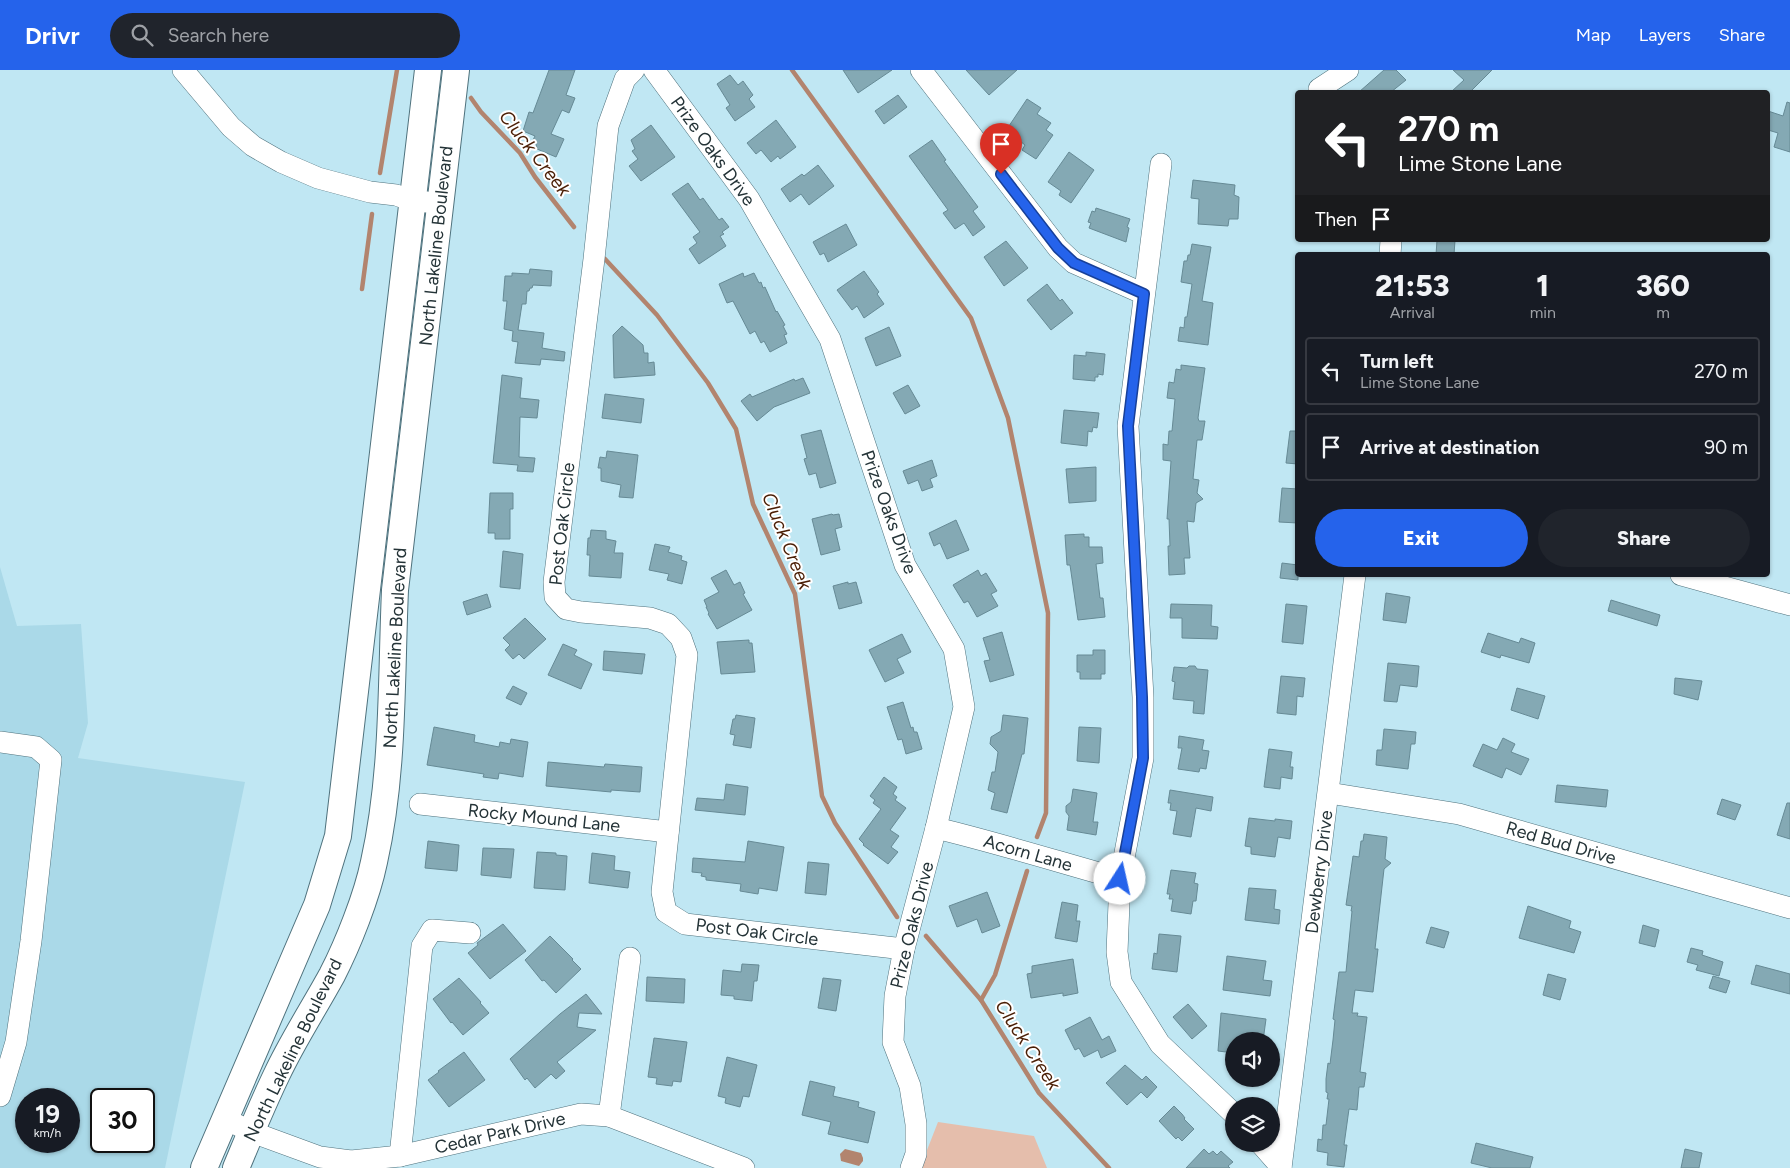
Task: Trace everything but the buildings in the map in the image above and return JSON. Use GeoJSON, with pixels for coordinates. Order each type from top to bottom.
{"type":"FeatureCollection","features":[{"type":"Feature","properties":{"kind":"main road","name":"North Lakeline Boulevard"},"geometry":{"type":"LineString","coordinates":[[204,1168],[317,905],[338,836],[428,70]]}},
{"type":"Feature","properties":{"kind":"main road","name":"North Lakeline Boulevard"},"geometry":{"type":"LineString","coordinates":[[236,1168],[277,1074],[333,973],[356,920],[374,863],[385,804],[391,739],[395,590],[456,70]]}},
{"type":"Feature","properties":{"kind":"main road"},"geometry":{"type":"LineString","coordinates":[[380,478],[408,483]]}},
{"type":"Feature","properties":{"kind":"street"},"geometry":{"type":"LineString","coordinates":[[182,70],[230,127],[253,146],[281,162],[318,178],[370,192],[396,195],[413,202],[440,203]]}},
{"type":"Feature","properties":{"kind":"street","name":"Post Oak Circle"},"geometry":{"type":"LineString","coordinates":[[634,70],[625,79],[608,126],[594,259],[554,582],[555,597],[566,609],[650,618],[668,624],[681,638],[687,655],[662,892],[666,912],[685,924],[904,949]]}},
{"type":"Feature","properties":{"kind":"street","name":"Prize Oaks Drive"},"geometry":{"type":"LineString","coordinates":[[654,70],[749,199],[830,339],[905,565],[954,649],[964,707],[936,828],[904,949],[895,996],[893,1042],[910,1086],[916,1124],[916,1154],[911,1168]]}},
{"type":"Feature","properties":{"kind":"street"},"geometry":{"type":"LineString","coordinates":[[921,70],[1058,248],[1074,263],[1144,294]]}},
{"type":"Feature","properties":{"kind":"street"},"geometry":{"type":"LineString","coordinates":[[1319,89],[1348,70]]}},
{"type":"Feature","properties":{"kind":"street"},"geometry":{"type":"LineString","coordinates":[[1161,164],[1128,426],[1142,697],[1143,758],[1120,879],[1117,952],[1121,982],[1160,1044],[1225,1105]]}},
{"type":"Feature","properties":{"kind":"street","name":"Dewberry Drive"},"geometry":{"type":"LineString","coordinates":[[1281,1167],[1355,577]]}},
{"type":"Feature","properties":{"kind":"street"},"geometry":{"type":"LineString","coordinates":[[1688,577],[1790,605]]}},
{"type":"Feature","properties":{"kind":"street"},"geometry":{"type":"LineString","coordinates":[[0,742],[36,747],[52,760],[31,941],[16,1042],[0,1096]]}},
{"type":"Feature","properties":{"kind":"street","name":"Red Bud Drive"},"geometry":{"type":"LineString","coordinates":[[1329,793],[1459,814],[1790,908]]}},
{"type":"Feature","properties":{"kind":"street","name":"Rocky Mound Lane"},"geometry":{"type":"LineString","coordinates":[[420,804],[668,832]]}},
{"type":"Feature","properties":{"kind":"street","name":"Acorn Lane"},"geometry":{"type":"LineString","coordinates":[[936,828],[1000,844],[1120,879]]}},
{"type":"Feature","properties":{"kind":"street"},"geometry":{"type":"LineString","coordinates":[[400,1156],[422,946],[432,930],[470,933]]}},
{"type":"Feature","properties":{"kind":"street"},"geometry":{"type":"LineString","coordinates":[[609,1116],[630,958]]}},
{"type":"Feature","properties":{"kind":"street","name":"Cedar Park Drive"},"geometry":{"type":"LineString","coordinates":[[225,1119],[252,1132],[320,1157],[351,1161],[400,1156],[581,1114],[609,1116],[744,1168]]}},
{"type":"Feature","properties":{"kind":"street"},"geometry":{"type":"LineString","coordinates":[[1268,1152],[1281,1167]]}},
{"type":"Feature","properties":{"kind":"shaded area"},"geometry":{"type":"Polygon","coordinates":[[[0,567],[17,626],[81,624],[88,723],[78,758],[245,782],[165,1168],[0,1168],[0,567]]]}},
{"type":"Feature","properties":{"kind":"shaded area"},"geometry":{"type":"Polygon","coordinates":[[[938,1122],[1034,1136],[1047,1168],[920,1168],[938,1122]]]}},
{"type":"Feature","properties":{"kind":"shaded area"},"geometry":{"type":"Polygon","coordinates":[[[845,1149],[861,1153],[863,1161],[859,1166],[841,1161],[840,1154],[845,1149]]]}},
{"type":"Feature","properties":{"kind":"waterway"},"geometry":{"type":"LineString","coordinates":[[380,173],[397,70]]}},
{"type":"Feature","properties":{"kind":"waterway"},"geometry":{"type":"LineString","coordinates":[[792,70],[971,318],[1008,418],[1048,613],[1046,813],[1037,837]]}},
{"type":"Feature","properties":{"kind":"waterway","name":"Cluck Creek"},"geometry":{"type":"LineString","coordinates":[[471,98],[481,112],[520,153],[535,177],[574,227]]}},
{"type":"Feature","properties":{"kind":"waterway"},"geometry":{"type":"LineString","coordinates":[[362,289],[372,214]]}},
{"type":"Feature","properties":{"kind":"waterway","name":"Cluck Creek"},"geometry":{"type":"LineString","coordinates":[[605,259],[657,315],[708,383],[736,429],[753,504],[795,594],[822,796],[835,823],[897,917]]}},
{"type":"Feature","properties":{"kind":"waterway"},"geometry":{"type":"LineString","coordinates":[[981,1000],[995,975],[1027,871]]}},
{"type":"Feature","properties":{"kind":"waterway","name":"Cluck Creek"},"geometry":{"type":"LineString","coordinates":[[926,936],[981,1000],[1039,1093],[1109,1168]]}},
{"type":"Feature","properties":{"kind":"route"},"geometry":{"type":"LineString","coordinates":[[1001,174],[1058,248],[1074,263],[1144,294],[1128,426],[1142,697],[1143,758],[1120,879]]}}]}
